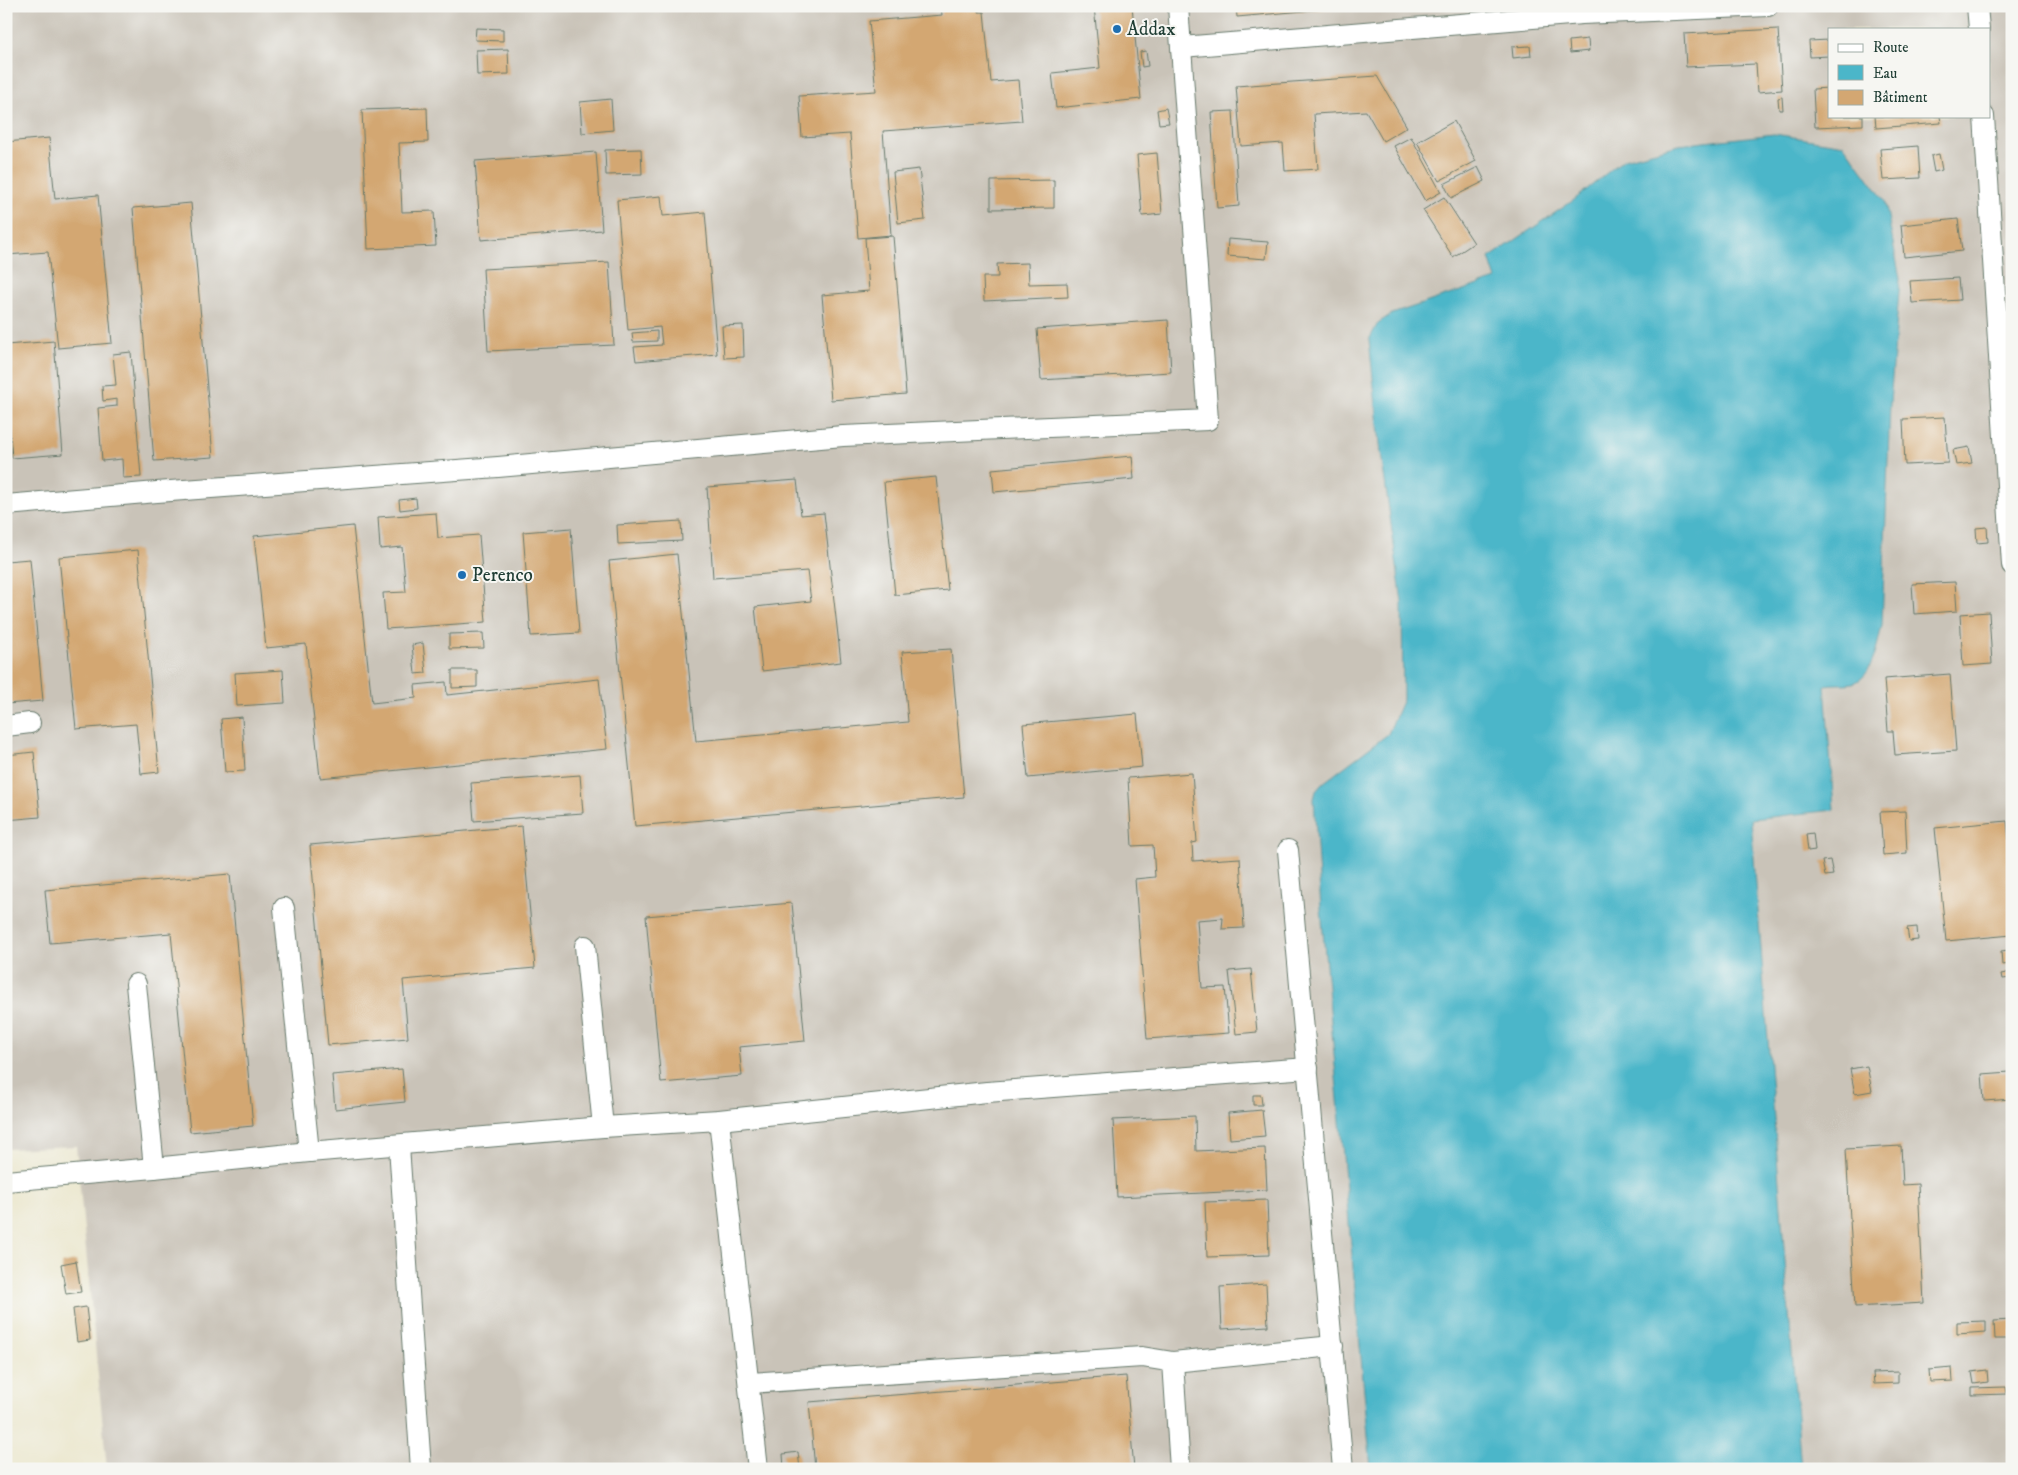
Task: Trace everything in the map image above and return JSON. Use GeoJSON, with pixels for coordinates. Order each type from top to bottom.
{"type":"FeatureCollection","features":[{"type":"Feature","properties":{"kind":"street"},"geometry":{"type":"LineString","coordinates":[[6,505],[498,467],[843,436],[1208,420],[1178,6]]}},
{"type":"Feature","properties":{"kind":"street"},"geometry":{"type":"LineString","coordinates":[[1182,47],[1582,10],[1768,6]]}},
{"type":"Feature","properties":{"kind":"street"},"geometry":{"type":"LineString","coordinates":[[1977,6],[1979,28]]}},
{"type":"Feature","properties":{"kind":"street"},"geometry":{"type":"LineString","coordinates":[[1984,118],[2012,565]]}},
{"type":"Feature","properties":{"kind":"street"},"geometry":{"type":"LineString","coordinates":[[6,726],[30,723]]}},
{"type":"Feature","properties":{"kind":"street"},"geometry":{"type":"LineString","coordinates":[[1288,850],[1343,1469]]}},
{"type":"Feature","properties":{"kind":"street"},"geometry":{"type":"LineString","coordinates":[[284,908],[309,1152]]}},
{"type":"Feature","properties":{"kind":"street"},"geometry":{"type":"LineString","coordinates":[[585,946],[603,1127]]}},
{"type":"Feature","properties":{"kind":"street"},"geometry":{"type":"LineString","coordinates":[[136,984],[154,1168]]}},
{"type":"Feature","properties":{"kind":"street"},"geometry":{"type":"LineString","coordinates":[[6,1181],[309,1152],[399,1146],[603,1127],[719,1120],[987,1092],[1308,1068]]}},
{"type":"Feature","properties":{"kind":"street"},"geometry":{"type":"LineString","coordinates":[[719,1120],[750,1383],[758,1469]]}},
{"type":"Feature","properties":{"kind":"street"},"geometry":{"type":"LineString","coordinates":[[399,1146],[421,1469]]}},
{"type":"Feature","properties":{"kind":"street"},"geometry":{"type":"LineString","coordinates":[[750,1383],[1142,1357],[1173,1362],[1333,1346]]}},
{"type":"Feature","properties":{"kind":"street"},"geometry":{"type":"LineString","coordinates":[[1173,1362],[1180,1469]]}},
{"type":"Feature","properties":{"kind":"shaded area"},"geometry":{"type":"Polygon","coordinates":[[[6,6],[2012,6],[2012,1469],[1801,1469],[1751,818],[1834,810],[1825,684],[1854,683],[1882,625],[1890,403],[1900,279],[1774,134],[1679,145],[1624,159],[1574,200],[1496,279],[1392,314],[1369,340],[1381,453],[1402,602],[1403,699],[1389,734],[1357,759],[1314,799],[1321,909],[1371,1469],[107,1469],[76,1146],[6,1149],[6,6]]]}},
{"type":"Feature","properties":{"kind":"water"},"geometry":{"type":"Polygon","coordinates":[[[1774,134],[1844,145],[1885,201],[1900,279],[1890,403],[1882,625],[1874,658],[1860,680],[1846,684],[1825,685],[1834,810],[1751,819],[1801,1469],[1371,1469],[1321,909],[1314,799],[1316,791],[1323,783],[1388,734],[1403,699],[1402,602],[1381,453],[1369,340],[1378,323],[1392,314],[1496,279],[1489,258],[1574,200],[1624,159],[1679,145],[1774,134]]]}},
{"type":"Feature","properties":{"kind":"building"},"geometry":{"type":"Polygon","coordinates":[[[941,6],[979,6],[979,12],[984,12],[991,82],[1018,80],[1022,121],[883,131],[891,235],[858,238],[850,134],[802,137],[799,96],[876,91],[869,21],[942,15],[941,6]]]}},
{"type":"Feature","properties":{"kind":"building"},"geometry":{"type":"Polygon","coordinates":[[[1094,6],[1132,6],[1141,99],[1056,108],[1052,73],[1100,68],[1094,6]]]}},
{"type":"Feature","properties":{"kind":"building"},"geometry":{"type":"Polygon","coordinates":[[[1236,6],[1337,6],[1337,8],[1237,17],[1236,6]]]}},
{"type":"Feature","properties":{"kind":"building"},"geometry":{"type":"Polygon","coordinates":[[[476,28],[503,29],[503,41],[475,40],[476,28]]]}},
{"type":"Feature","properties":{"kind":"building"},"geometry":{"type":"Polygon","coordinates":[[[1778,29],[1782,90],[1758,92],[1756,64],[1686,67],[1684,34],[1778,29]]]}},
{"type":"Feature","properties":{"kind":"building"},"geometry":{"type":"Polygon","coordinates":[[[1588,39],[1589,51],[1570,53],[1569,41],[1588,39]]]}},
{"type":"Feature","properties":{"kind":"building"},"geometry":{"type":"Polygon","coordinates":[[[1828,40],[1828,56],[1810,57],[1809,41],[1828,40]]]}},
{"type":"Feature","properties":{"kind":"building"},"geometry":{"type":"Polygon","coordinates":[[[1530,46],[1531,56],[1513,58],[1512,47],[1530,46]]]}},
{"type":"Feature","properties":{"kind":"building"},"geometry":{"type":"Polygon","coordinates":[[[508,49],[509,74],[477,75],[476,50],[508,49]]]}},
{"type":"Feature","properties":{"kind":"building"},"geometry":{"type":"Polygon","coordinates":[[[1146,51],[1148,66],[1142,67],[1140,52],[1146,51]]]}},
{"type":"Feature","properties":{"kind":"building"},"geometry":{"type":"Polygon","coordinates":[[[1377,76],[1407,127],[1383,141],[1366,111],[1314,114],[1318,169],[1285,171],[1283,143],[1241,146],[1236,86],[1377,76]]]}},
{"type":"Feature","properties":{"kind":"building"},"geometry":{"type":"Polygon","coordinates":[[[1828,88],[1828,118],[1863,118],[1863,125],[1815,127],[1813,89],[1828,88]]]}},
{"type":"Feature","properties":{"kind":"building"},"geometry":{"type":"Polygon","coordinates":[[[1782,97],[1783,110],[1779,110],[1778,98],[1782,97]]]}},
{"type":"Feature","properties":{"kind":"building"},"geometry":{"type":"Polygon","coordinates":[[[611,99],[613,130],[582,133],[580,102],[611,99]]]}},
{"type":"Feature","properties":{"kind":"building"},"geometry":{"type":"Polygon","coordinates":[[[427,108],[428,142],[399,143],[402,212],[434,211],[436,246],[368,249],[362,110],[427,108]]]}},
{"type":"Feature","properties":{"kind":"building"},"geometry":{"type":"Polygon","coordinates":[[[1166,108],[1169,123],[1159,124],[1157,110],[1166,108]]]}},
{"type":"Feature","properties":{"kind":"building"},"geometry":{"type":"Polygon","coordinates":[[[1233,111],[1239,206],[1217,208],[1211,112],[1233,111]]]}},
{"type":"Feature","properties":{"kind":"building"},"geometry":{"type":"Polygon","coordinates":[[[1875,118],[1940,118],[1941,123],[1876,128],[1875,118]]]}},
{"type":"Feature","properties":{"kind":"building"},"geometry":{"type":"Polygon","coordinates":[[[1454,121],[1476,161],[1439,181],[1417,142],[1454,121]]]}},
{"type":"Feature","properties":{"kind":"building"},"geometry":{"type":"Polygon","coordinates":[[[1411,137],[1441,192],[1425,201],[1394,146],[1411,137]]]}},
{"type":"Feature","properties":{"kind":"building"},"geometry":{"type":"Polygon","coordinates":[[[49,138],[55,199],[98,195],[112,343],[58,348],[48,252],[6,255],[6,142],[49,138]]]}},
{"type":"Feature","properties":{"kind":"building"},"geometry":{"type":"Polygon","coordinates":[[[1918,146],[1920,178],[1883,180],[1880,149],[1918,146]]]}},
{"type":"Feature","properties":{"kind":"building"},"geometry":{"type":"Polygon","coordinates":[[[641,149],[642,174],[606,175],[605,150],[641,149]]]}},
{"type":"Feature","properties":{"kind":"building"},"geometry":{"type":"Polygon","coordinates":[[[596,152],[602,230],[481,240],[475,161],[596,152]]]}},
{"type":"Feature","properties":{"kind":"building"},"geometry":{"type":"Polygon","coordinates":[[[1157,153],[1162,214],[1142,216],[1137,155],[1157,153]]]}},
{"type":"Feature","properties":{"kind":"building"},"geometry":{"type":"Polygon","coordinates":[[[1939,154],[1942,170],[1934,172],[1931,156],[1939,154]]]}},
{"type":"Feature","properties":{"kind":"building"},"geometry":{"type":"Polygon","coordinates":[[[1478,167],[1485,181],[1451,198],[1444,184],[1478,167]]]}},
{"type":"Feature","properties":{"kind":"building"},"geometry":{"type":"Polygon","coordinates":[[[919,169],[925,220],[898,223],[893,172],[919,169]]]}},
{"type":"Feature","properties":{"kind":"building"},"geometry":{"type":"Polygon","coordinates":[[[1054,180],[1054,208],[991,209],[991,181],[1054,180]]]}},
{"type":"Feature","properties":{"kind":"building"},"geometry":{"type":"Polygon","coordinates":[[[661,196],[663,216],[705,212],[717,354],[636,361],[634,347],[662,345],[660,327],[628,330],[617,200],[661,196]]]}},
{"type":"Feature","properties":{"kind":"building"},"geometry":{"type":"Polygon","coordinates":[[[1444,197],[1474,243],[1453,257],[1423,210],[1444,197]]]}},
{"type":"Feature","properties":{"kind":"building"},"geometry":{"type":"Polygon","coordinates":[[[191,203],[213,457],[154,461],[133,208],[191,203]]]}},
{"type":"Feature","properties":{"kind":"building"},"geometry":{"type":"Polygon","coordinates":[[[1958,219],[1962,251],[1904,257],[1901,225],[1958,219]]]}},
{"type":"Feature","properties":{"kind":"building"},"geometry":{"type":"Polygon","coordinates":[[[893,236],[906,394],[831,400],[822,295],[869,291],[865,238],[893,236]]]}},
{"type":"Feature","properties":{"kind":"building"},"geometry":{"type":"Polygon","coordinates":[[[1228,239],[1268,242],[1266,259],[1227,256],[1228,239]]]}},
{"type":"Feature","properties":{"kind":"building"},"geometry":{"type":"Polygon","coordinates":[[[609,262],[614,345],[488,351],[483,269],[609,262]]]}},
{"type":"Feature","properties":{"kind":"building"},"geometry":{"type":"Polygon","coordinates":[[[1028,263],[1029,284],[1067,283],[1068,297],[984,301],[983,277],[998,277],[997,264],[1028,263]]]}},
{"type":"Feature","properties":{"kind":"building"},"geometry":{"type":"Polygon","coordinates":[[[1958,278],[1960,300],[1912,303],[1910,281],[1958,278]]]}},
{"type":"Feature","properties":{"kind":"building"},"geometry":{"type":"Polygon","coordinates":[[[1168,320],[1171,372],[1041,380],[1037,329],[1168,320]]]}},
{"type":"Feature","properties":{"kind":"building"},"geometry":{"type":"Polygon","coordinates":[[[743,325],[744,357],[724,358],[722,326],[743,325]]]}},
{"type":"Feature","properties":{"kind":"building"},"geometry":{"type":"Polygon","coordinates":[[[657,331],[657,341],[633,342],[632,333],[657,331]]]}},
{"type":"Feature","properties":{"kind":"building"},"geometry":{"type":"Polygon","coordinates":[[[54,341],[63,454],[12,458],[6,384],[6,345],[54,341]]]}},
{"type":"Feature","properties":{"kind":"building"},"geometry":{"type":"Polygon","coordinates":[[[131,352],[141,477],[123,478],[122,459],[102,461],[98,408],[117,406],[117,399],[103,401],[102,386],[116,385],[113,354],[131,352]]]}},
{"type":"Feature","properties":{"kind":"building"},"geometry":{"type":"Polygon","coordinates":[[[1945,417],[1948,463],[1905,465],[1903,419],[1945,417]]]}},
{"type":"Feature","properties":{"kind":"building"},"geometry":{"type":"Polygon","coordinates":[[[1969,447],[1972,463],[1956,465],[1953,450],[1969,447]]]}},
{"type":"Feature","properties":{"kind":"building"},"geometry":{"type":"Polygon","coordinates":[[[1132,456],[1134,479],[994,492],[992,469],[1132,456]]]}},
{"type":"Feature","properties":{"kind":"building"},"geometry":{"type":"Polygon","coordinates":[[[936,477],[948,590],[895,595],[884,482],[936,477]]]}},
{"type":"Feature","properties":{"kind":"building"},"geometry":{"type":"Polygon","coordinates":[[[797,480],[801,515],[824,513],[841,662],[762,671],[755,607],[811,601],[807,571],[713,578],[707,487],[797,480]]]}},
{"type":"Feature","properties":{"kind":"building"},"geometry":{"type":"Polygon","coordinates":[[[416,498],[417,508],[400,510],[399,500],[416,498]]]}},
{"type":"Feature","properties":{"kind":"building"},"geometry":{"type":"Polygon","coordinates":[[[436,513],[438,538],[479,535],[486,622],[386,629],[383,593],[406,592],[402,547],[380,549],[378,517],[436,513]]]}},
{"type":"Feature","properties":{"kind":"building"},"geometry":{"type":"Polygon","coordinates":[[[681,521],[682,541],[618,544],[617,525],[681,521]]]}},
{"type":"Feature","properties":{"kind":"building"},"geometry":{"type":"Polygon","coordinates":[[[353,526],[372,703],[416,698],[415,685],[446,682],[447,695],[599,679],[607,749],[320,778],[306,644],[266,648],[254,536],[353,526]]]}},
{"type":"Feature","properties":{"kind":"building"},"geometry":{"type":"Polygon","coordinates":[[[1987,527],[1988,542],[1977,543],[1976,528],[1987,527]]]}},
{"type":"Feature","properties":{"kind":"building"},"geometry":{"type":"Polygon","coordinates":[[[571,528],[579,633],[531,636],[523,532],[571,528]]]}},
{"type":"Feature","properties":{"kind":"building"},"geometry":{"type":"Polygon","coordinates":[[[138,550],[159,772],[141,774],[136,724],[76,729],[59,557],[138,550]]]}},
{"type":"Feature","properties":{"kind":"building"},"geometry":{"type":"Polygon","coordinates":[[[677,554],[696,741],[908,722],[902,652],[951,649],[964,797],[635,826],[609,561],[677,554]]]}},
{"type":"Feature","properties":{"kind":"building"},"geometry":{"type":"Polygon","coordinates":[[[30,559],[43,701],[6,704],[6,621],[11,621],[6,561],[30,559]]]}},
{"type":"Feature","properties":{"kind":"building"},"geometry":{"type":"Polygon","coordinates":[[[1955,582],[1957,611],[1914,614],[1912,584],[1955,582]]]}},
{"type":"Feature","properties":{"kind":"building"},"geometry":{"type":"Polygon","coordinates":[[[1989,612],[1992,664],[1963,666],[1960,614],[1989,612]]]}},
{"type":"Feature","properties":{"kind":"building"},"geometry":{"type":"Polygon","coordinates":[[[483,633],[484,648],[449,649],[449,634],[483,633]]]}},
{"type":"Feature","properties":{"kind":"building"},"geometry":{"type":"Polygon","coordinates":[[[423,643],[426,673],[415,674],[412,645],[423,643]]]}},
{"type":"Feature","properties":{"kind":"building"},"geometry":{"type":"Polygon","coordinates":[[[283,670],[285,703],[237,706],[235,673],[283,670]]]}},
{"type":"Feature","properties":{"kind":"building"},"geometry":{"type":"Polygon","coordinates":[[[452,670],[477,670],[477,687],[452,688],[452,670]]]}},
{"type":"Feature","properties":{"kind":"building"},"geometry":{"type":"Polygon","coordinates":[[[1950,674],[1956,751],[1895,755],[1893,731],[1888,731],[1884,679],[1950,674]]]}},
{"type":"Feature","properties":{"kind":"building"},"geometry":{"type":"Polygon","coordinates":[[[1137,714],[1142,767],[1028,778],[1023,724],[1137,714]]]}},
{"type":"Feature","properties":{"kind":"building"},"geometry":{"type":"Polygon","coordinates":[[[242,717],[245,771],[225,772],[221,719],[242,717]]]}},
{"type":"Feature","properties":{"kind":"building"},"geometry":{"type":"Polygon","coordinates":[[[34,752],[40,817],[6,820],[6,755],[34,752]]]}},
{"type":"Feature","properties":{"kind":"building"},"geometry":{"type":"Polygon","coordinates":[[[1192,773],[1197,842],[1192,843],[1193,861],[1240,858],[1244,928],[1222,929],[1223,918],[1197,920],[1202,988],[1225,987],[1229,1033],[1147,1039],[1135,879],[1155,877],[1153,845],[1132,846],[1128,778],[1192,773]]]}},
{"type":"Feature","properties":{"kind":"building"},"geometry":{"type":"Polygon","coordinates":[[[580,775],[583,813],[474,821],[471,783],[580,775]]]}},
{"type":"Feature","properties":{"kind":"building"},"geometry":{"type":"Polygon","coordinates":[[[1905,811],[1907,853],[1883,855],[1880,812],[1905,811]]]}},
{"type":"Feature","properties":{"kind":"building"},"geometry":{"type":"Polygon","coordinates":[[[2007,821],[2012,869],[2012,935],[1946,941],[1935,828],[2007,821]]]}},
{"type":"Feature","properties":{"kind":"building"},"geometry":{"type":"Polygon","coordinates":[[[522,826],[535,968],[403,980],[408,1038],[328,1045],[310,845],[522,826]]]}},
{"type":"Feature","properties":{"kind":"building"},"geometry":{"type":"Polygon","coordinates":[[[1813,833],[1815,850],[1808,851],[1806,834],[1813,833]]]}},
{"type":"Feature","properties":{"kind":"building"},"geometry":{"type":"Polygon","coordinates":[[[1830,860],[1833,875],[1825,876],[1822,861],[1830,860]]]}},
{"type":"Feature","properties":{"kind":"building"},"geometry":{"type":"Polygon","coordinates":[[[230,874],[253,1126],[190,1132],[171,933],[50,943],[45,890],[230,874]]]}},
{"type":"Feature","properties":{"kind":"building"},"geometry":{"type":"Polygon","coordinates":[[[792,903],[805,1041],[739,1047],[742,1076],[661,1083],[646,916],[792,903]]]}},
{"type":"Feature","properties":{"kind":"building"},"geometry":{"type":"Polygon","coordinates":[[[1917,927],[1918,940],[1909,941],[1907,928],[1917,927]]]}},
{"type":"Feature","properties":{"kind":"building"},"geometry":{"type":"Polygon","coordinates":[[[2009,950],[2011,964],[2002,965],[2001,951],[2009,950]]]}},
{"type":"Feature","properties":{"kind":"building"},"geometry":{"type":"Polygon","coordinates":[[[1251,969],[1257,1032],[1236,1034],[1229,971],[1251,969]]]}},
{"type":"Feature","properties":{"kind":"building"},"geometry":{"type":"Polygon","coordinates":[[[2011,972],[2012,978],[2002,979],[2001,974],[2011,972]]]}},
{"type":"Feature","properties":{"kind":"building"},"geometry":{"type":"Polygon","coordinates":[[[1867,1066],[1872,1091],[1855,1094],[1850,1069],[1867,1066]]]}},
{"type":"Feature","properties":{"kind":"building"},"geometry":{"type":"Polygon","coordinates":[[[402,1069],[405,1102],[335,1109],[332,1075],[402,1069]]]}},
{"type":"Feature","properties":{"kind":"building"},"geometry":{"type":"Polygon","coordinates":[[[2010,1072],[2012,1099],[1984,1101],[1982,1074],[2010,1072]]]}},
{"type":"Feature","properties":{"kind":"building"},"geometry":{"type":"Polygon","coordinates":[[[1253,1095],[1261,1095],[1262,1105],[1253,1105],[1253,1095]]]}},
{"type":"Feature","properties":{"kind":"building"},"geometry":{"type":"Polygon","coordinates":[[[1262,1110],[1265,1136],[1230,1139],[1228,1113],[1262,1110]]]}},
{"type":"Feature","properties":{"kind":"building"},"geometry":{"type":"Polygon","coordinates":[[[1195,1116],[1196,1151],[1265,1148],[1267,1190],[1117,1197],[1113,1120],[1195,1116]]]}},
{"type":"Feature","properties":{"kind":"building"},"geometry":{"type":"Polygon","coordinates":[[[1901,1146],[1903,1185],[1918,1184],[1924,1303],[1855,1307],[1846,1149],[1901,1146]]]}},
{"type":"Feature","properties":{"kind":"building"},"geometry":{"type":"Polygon","coordinates":[[[1267,1200],[1269,1255],[1207,1257],[1205,1202],[1267,1200]]]}},
{"type":"Feature","properties":{"kind":"building"},"geometry":{"type":"Polygon","coordinates":[[[76,1261],[81,1292],[66,1294],[61,1264],[76,1261]]]}},
{"type":"Feature","properties":{"kind":"building"},"geometry":{"type":"Polygon","coordinates":[[[1266,1284],[1268,1326],[1222,1329],[1220,1287],[1266,1284]]]}},
{"type":"Feature","properties":{"kind":"building"},"geometry":{"type":"Polygon","coordinates":[[[86,1307],[90,1340],[77,1342],[73,1309],[86,1307]]]}},
{"type":"Feature","properties":{"kind":"building"},"geometry":{"type":"Polygon","coordinates":[[[2012,1320],[2012,1339],[1995,1339],[1994,1321],[2012,1320]]]}},
{"type":"Feature","properties":{"kind":"building"},"geometry":{"type":"Polygon","coordinates":[[[1986,1321],[1986,1332],[1957,1334],[1957,1322],[1986,1321]]]}},
{"type":"Feature","properties":{"kind":"building"},"geometry":{"type":"Polygon","coordinates":[[[1952,1368],[1953,1381],[1930,1382],[1929,1370],[1952,1368]]]}},
{"type":"Feature","properties":{"kind":"building"},"geometry":{"type":"Polygon","coordinates":[[[1987,1370],[1988,1382],[1974,1384],[1972,1372],[1987,1370]]]}},
{"type":"Feature","properties":{"kind":"building"},"geometry":{"type":"Polygon","coordinates":[[[1898,1372],[1898,1383],[1874,1384],[1873,1373],[1898,1372]]]}},
{"type":"Feature","properties":{"kind":"building"},"geometry":{"type":"Polygon","coordinates":[[[1126,1376],[1134,1469],[815,1469],[809,1402],[1126,1376]]]}},
{"type":"Feature","properties":{"kind":"building"},"geometry":{"type":"Polygon","coordinates":[[[2006,1387],[2007,1394],[1972,1395],[1972,1388],[2006,1387]]]}},
{"type":"Feature","properties":{"kind":"building"},"geometry":{"type":"Polygon","coordinates":[[[798,1452],[800,1469],[784,1469],[783,1454],[798,1452]]]}},
{"type":"Feature","properties":{"kind":"place","name":"Addax"},"geometry":{"type":"Point","coordinates":[1117,29]}},
{"type":"Feature","properties":{"kind":"place","name":"Perenco"},"geometry":{"type":"Point","coordinates":[462,575]}}]}
